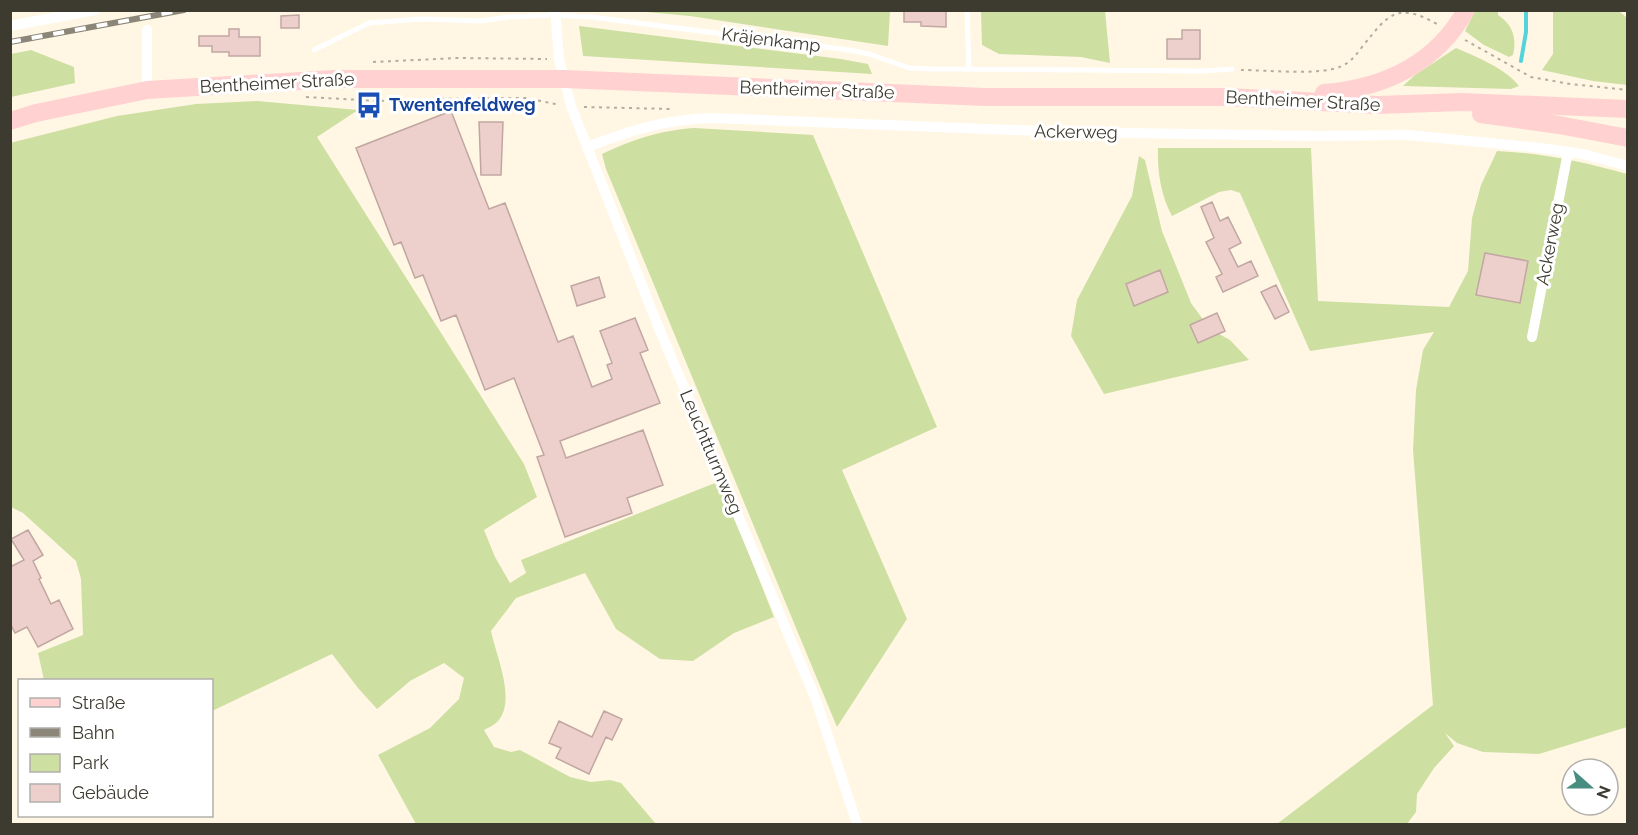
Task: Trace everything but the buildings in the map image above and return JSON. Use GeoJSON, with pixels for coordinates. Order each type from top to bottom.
{"type":"FeatureCollection","features":[{"type":"Feature","properties":{"kind":"main road"},"geometry":{"type":"LineString","coordinates":[[1253,99],[1346,91],[1399,75],[1441,45],[1462,16]]}},
{"type":"Feature","properties":{"kind":"main road","name":"Bentheimer Straße"},"geometry":{"type":"LineString","coordinates":[[10,121],[36,113],[147,90],[334,79],[564,79],[985,97],[1217,97],[1377,105],[1462,102],[1628,109]]}},
{"type":"Feature","properties":{"kind":"main road"},"geometry":{"type":"LineString","coordinates":[[1377,105],[1494,115],[1628,138]]}},
{"type":"Feature","properties":{"kind":"street"},"geometry":{"type":"LineString","coordinates":[[10,26],[95,10]]}},
{"type":"Feature","properties":{"kind":"street"},"geometry":{"type":"LineString","coordinates":[[555,13],[559,59],[564,79]]}},
{"type":"Feature","properties":{"kind":"street"},"geometry":{"type":"LineString","coordinates":[[147,30],[147,90]]}},
{"type":"Feature","properties":{"kind":"street","name":"Leuchtturmweg"},"geometry":{"type":"LineString","coordinates":[[564,79],[571,106],[658,326],[816,700],[857,825]]}},
{"type":"Feature","properties":{"kind":"street","name":"Ackerweg"},"geometry":{"type":"LineString","coordinates":[[588,147],[646,126],[683,119],[711,118],[1065,132],[1408,135],[1541,148],[1628,166]]}},
{"type":"Feature","properties":{"kind":"street","name":"Ackerweg"},"geometry":{"type":"LineString","coordinates":[[1532,337],[1568,152]]}},
{"type":"Feature","properties":{"kind":"lane"},"geometry":{"type":"LineString","coordinates":[[967,10],[969,69]]}},
{"type":"Feature","properties":{"kind":"lane","name":"Kräjenkamp"},"geometry":{"type":"LineString","coordinates":[[314,50],[369,23],[422,19],[480,21],[555,13],[849,50],[869,54],[909,68],[1232,69]]}},
{"type":"Feature","properties":{"kind":"green space"},"geometry":{"type":"Polygon","coordinates":[[[635,11],[890,11],[888,46],[690,16],[635,11]]]}},
{"type":"Feature","properties":{"kind":"green space"},"geometry":{"type":"Polygon","coordinates":[[[981,11],[1105,11],[1110,63],[1081,57],[999,54],[982,45],[981,11]]]}},
{"type":"Feature","properties":{"kind":"green space"},"geometry":{"type":"Polygon","coordinates":[[[1475,11],[1498,11],[1498,15],[1513,32],[1513,55],[1509,57],[1484,45],[1465,31],[1475,11]]]}},
{"type":"Feature","properties":{"kind":"green space"},"geometry":{"type":"Polygon","coordinates":[[[1553,11],[1619,11],[1627,18],[1627,85],[1593,81],[1542,70],[1553,54],[1553,11]]]}},
{"type":"Feature","properties":{"kind":"green space"},"geometry":{"type":"Polygon","coordinates":[[[579,26],[841,59],[868,64],[872,74],[583,56],[579,26]]]}},
{"type":"Feature","properties":{"kind":"green space"},"geometry":{"type":"Polygon","coordinates":[[[1456,48],[1498,68],[1519,86],[1511,89],[1403,86],[1415,75],[1456,48]]]}},
{"type":"Feature","properties":{"kind":"green space"},"geometry":{"type":"Polygon","coordinates":[[[31,50],[74,67],[75,83],[11,97],[11,54],[31,50]]]}},
{"type":"Feature","properties":{"kind":"green space"},"geometry":{"type":"Polygon","coordinates":[[[257,101],[358,110],[317,137],[524,464],[537,497],[484,530],[495,557],[510,583],[526,573],[521,560],[720,481],[774,617],[734,633],[693,661],[660,659],[616,629],[585,573],[516,598],[491,631],[504,679],[505,692],[502,714],[495,724],[484,730],[494,747],[511,752],[520,750],[570,777],[591,782],[610,780],[621,783],[656,824],[416,824],[378,755],[430,728],[459,699],[464,678],[444,663],[410,681],[377,709],[332,654],[213,711],[213,679],[44,679],[38,653],[83,635],[81,579],[76,561],[23,513],[11,507],[10,143],[117,116],[196,104],[257,101]]]}},
{"type":"Feature","properties":{"kind":"green space"},"geometry":{"type":"Polygon","coordinates":[[[694,128],[813,135],[937,427],[842,470],[907,619],[837,727],[606,169],[602,154],[646,137],[694,128]]]}},
{"type":"Feature","properties":{"kind":"green space"},"geometry":{"type":"Polygon","coordinates":[[[1158,148],[1311,148],[1318,301],[1449,307],[1468,271],[1472,218],[1481,185],[1497,151],[1563,159],[1627,174],[1627,727],[1539,754],[1483,752],[1457,743],[1445,733],[1454,746],[1434,768],[1417,794],[1416,812],[1407,824],[1277,824],[1433,705],[1413,450],[1416,390],[1423,350],[1434,332],[1310,351],[1240,193],[1231,190],[1219,192],[1172,216],[1160,183],[1158,148]]]}},
{"type":"Feature","properties":{"kind":"green space"},"geometry":{"type":"Polygon","coordinates":[[[1139,156],[1145,160],[1162,231],[1191,303],[1210,329],[1230,340],[1249,360],[1104,394],[1071,336],[1077,300],[1132,196],[1139,156]]]}},
{"type":"Feature","properties":{"kind":"waterway"},"geometry":{"type":"LineString","coordinates":[[1521,61],[1526,32],[1526,10]]}},
{"type":"Feature","properties":{"kind":"railway"},"geometry":{"type":"LineString","coordinates":[[10,42],[184,10]]}},
{"type":"Feature","properties":{"kind":"place","name":"Twentenfeldweg"},"geometry":{"type":"Point","coordinates":[369,105]}}]}
